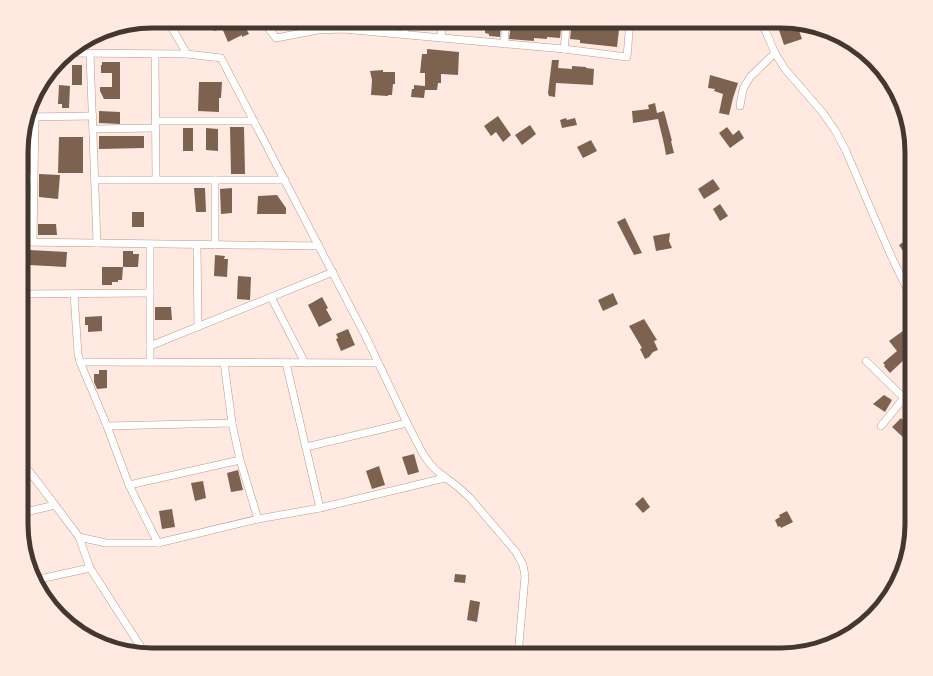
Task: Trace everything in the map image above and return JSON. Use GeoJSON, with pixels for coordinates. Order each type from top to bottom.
{"type":"FeatureCollection","features":[{"type":"Feature","properties":{"kind":"street"},"geometry":{"type":"LineString","coordinates":[[172,28],[187,54]]}},
{"type":"Feature","properties":{"kind":"street"},"geometry":{"type":"LineString","coordinates":[[268,28],[276,38],[318,30],[343,29],[627,57],[629,28]]}},
{"type":"Feature","properties":{"kind":"street"},"geometry":{"type":"LineString","coordinates":[[404,34],[405,28]]}},
{"type":"Feature","properties":{"kind":"street"},"geometry":{"type":"LineString","coordinates":[[441,38],[442,28]]}},
{"type":"Feature","properties":{"kind":"street"},"geometry":{"type":"LineString","coordinates":[[504,44],[505,28]]}},
{"type":"Feature","properties":{"kind":"street"},"geometry":{"type":"LineString","coordinates":[[564,50],[566,28]]}},
{"type":"Feature","properties":{"kind":"street"},"geometry":{"type":"LineString","coordinates":[[764,28],[775,53],[785,69],[823,113],[846,151],[887,247],[905,284]]}},
{"type":"Feature","properties":{"kind":"street"},"geometry":{"type":"LineString","coordinates":[[78,53],[187,54],[221,58],[333,272],[366,337],[407,424],[427,459],[433,468],[458,487],[476,504],[516,552],[523,564],[525,581],[519,648]]}},
{"type":"Feature","properties":{"kind":"street"},"geometry":{"type":"LineString","coordinates":[[740,106],[743,89],[750,77],[775,53]]}},
{"type":"Feature","properties":{"kind":"street"},"geometry":{"type":"LineString","coordinates":[[90,54],[97,243]]}},
{"type":"Feature","properties":{"kind":"street"},"geometry":{"type":"LineString","coordinates":[[155,54],[156,179]]}},
{"type":"Feature","properties":{"kind":"street"},"geometry":{"type":"LineString","coordinates":[[33,117],[93,116]]}},
{"type":"Feature","properties":{"kind":"street"},"geometry":{"type":"LineString","coordinates":[[93,129],[155,124],[254,120]]}},
{"type":"Feature","properties":{"kind":"street"},"geometry":{"type":"LineString","coordinates":[[31,124],[34,178],[33,242]]}},
{"type":"Feature","properties":{"kind":"street"},"geometry":{"type":"LineString","coordinates":[[28,178],[34,178]]}},
{"type":"Feature","properties":{"kind":"street"},"geometry":{"type":"LineString","coordinates":[[95,180],[285,180]]}},
{"type":"Feature","properties":{"kind":"street"},"geometry":{"type":"LineString","coordinates":[[215,180],[215,245]]}},
{"type":"Feature","properties":{"kind":"street"},"geometry":{"type":"LineString","coordinates":[[28,242],[319,246]]}},
{"type":"Feature","properties":{"kind":"street"},"geometry":{"type":"LineString","coordinates":[[150,244],[150,362]]}},
{"type":"Feature","properties":{"kind":"street"},"geometry":{"type":"LineString","coordinates":[[197,245],[198,327]]}},
{"type":"Feature","properties":{"kind":"street"},"geometry":{"type":"LineString","coordinates":[[150,346],[333,272]]}},
{"type":"Feature","properties":{"kind":"street"},"geometry":{"type":"LineString","coordinates":[[28,294],[150,294]]}},
{"type":"Feature","properties":{"kind":"street"},"geometry":{"type":"LineString","coordinates":[[74,294],[78,354],[80,362],[129,485],[158,544]]}},
{"type":"Feature","properties":{"kind":"street"},"geometry":{"type":"LineString","coordinates":[[271,297],[305,363]]}},
{"type":"Feature","properties":{"kind":"street"},"geometry":{"type":"LineString","coordinates":[[866,361],[904,398],[881,426]]}},
{"type":"Feature","properties":{"kind":"street"},"geometry":{"type":"LineString","coordinates":[[80,362],[378,363]]}},
{"type":"Feature","properties":{"kind":"street"},"geometry":{"type":"LineString","coordinates":[[224,362],[232,423],[240,460],[258,519]]}},
{"type":"Feature","properties":{"kind":"street"},"geometry":{"type":"LineString","coordinates":[[286,363],[320,508]]}},
{"type":"Feature","properties":{"kind":"street"},"geometry":{"type":"LineString","coordinates":[[106,426],[232,423]]}},
{"type":"Feature","properties":{"kind":"street"},"geometry":{"type":"LineString","coordinates":[[306,447],[407,424]]}},
{"type":"Feature","properties":{"kind":"street"},"geometry":{"type":"LineString","coordinates":[[129,485],[240,460]]}},
{"type":"Feature","properties":{"kind":"street"},"geometry":{"type":"LineString","coordinates":[[28,470],[79,537],[90,568],[141,648]]}},
{"type":"Feature","properties":{"kind":"street"},"geometry":{"type":"LineString","coordinates":[[79,537],[106,543],[158,544],[258,519],[320,508],[445,478]]}},
{"type":"Feature","properties":{"kind":"street"},"geometry":{"type":"LineString","coordinates":[[28,512],[55,505]]}},
{"type":"Feature","properties":{"kind":"street"},"geometry":{"type":"LineString","coordinates":[[41,579],[90,568]]}},
{"type":"Feature","properties":{"kind":"building"},"geometry":{"type":"Polygon","coordinates":[[[212,28],[222,28],[214,31],[212,28]]]}},
{"type":"Feature","properties":{"kind":"building"},"geometry":{"type":"Polygon","coordinates":[[[222,28],[246,28],[249,34],[242,37],[242,35],[228,42],[222,28]]]}},
{"type":"Feature","properties":{"kind":"building"},"geometry":{"type":"Polygon","coordinates":[[[485,28],[501,28],[500,37],[489,36],[489,34],[485,33],[485,28]]]}},
{"type":"Feature","properties":{"kind":"building"},"geometry":{"type":"Polygon","coordinates":[[[510,28],[561,28],[560,38],[534,38],[534,41],[509,39],[510,28]]]}},
{"type":"Feature","properties":{"kind":"building"},"geometry":{"type":"Polygon","coordinates":[[[571,28],[619,28],[617,47],[580,43],[580,40],[570,39],[571,28]]]}},
{"type":"Feature","properties":{"kind":"building"},"geometry":{"type":"Polygon","coordinates":[[[786,28],[790,28],[791,31],[798,29],[802,39],[784,45],[779,30],[786,28]]]}},
{"type":"Feature","properties":{"kind":"building"},"geometry":{"type":"Polygon","coordinates":[[[427,49],[459,52],[458,75],[441,74],[441,83],[438,83],[437,90],[425,90],[424,98],[411,97],[414,85],[425,86],[425,73],[420,73],[422,54],[427,54],[427,49]]]}},
{"type":"Feature","properties":{"kind":"building"},"geometry":{"type":"Polygon","coordinates":[[[552,60],[559,60],[558,68],[572,69],[572,66],[594,69],[593,85],[556,83],[555,97],[549,96],[548,93],[552,60]]]}},
{"type":"Feature","properties":{"kind":"building"},"geometry":{"type":"Polygon","coordinates":[[[102,62],[120,62],[120,99],[104,99],[100,91],[100,87],[112,87],[112,73],[101,73],[102,62]]]}},
{"type":"Feature","properties":{"kind":"building"},"geometry":{"type":"Polygon","coordinates":[[[72,65],[82,65],[82,85],[72,85],[72,65]]]}},
{"type":"Feature","properties":{"kind":"building"},"geometry":{"type":"Polygon","coordinates":[[[383,70],[383,72],[395,72],[395,84],[393,84],[392,95],[371,95],[372,80],[370,71],[383,70]]]}},
{"type":"Feature","properties":{"kind":"building"},"geometry":{"type":"Polygon","coordinates":[[[710,75],[738,83],[729,115],[719,113],[723,94],[714,91],[715,89],[708,88],[710,75]]]}},
{"type":"Feature","properties":{"kind":"building"},"geometry":{"type":"Polygon","coordinates":[[[199,82],[222,82],[221,98],[219,98],[219,112],[198,111],[199,82]]]}},
{"type":"Feature","properties":{"kind":"building"},"geometry":{"type":"Polygon","coordinates":[[[59,85],[70,86],[69,108],[62,108],[62,104],[58,104],[59,85]]]}},
{"type":"Feature","properties":{"kind":"building"},"geometry":{"type":"Polygon","coordinates":[[[655,103],[657,113],[664,111],[674,153],[666,155],[658,119],[633,123],[632,111],[649,109],[648,105],[655,103]]]}},
{"type":"Feature","properties":{"kind":"building"},"geometry":{"type":"Polygon","coordinates":[[[99,111],[120,112],[120,124],[99,123],[99,111]]]}},
{"type":"Feature","properties":{"kind":"building"},"geometry":{"type":"Polygon","coordinates":[[[498,116],[511,135],[503,142],[496,132],[491,136],[484,126],[498,116]]]}},
{"type":"Feature","properties":{"kind":"building"},"geometry":{"type":"Polygon","coordinates":[[[566,118],[567,120],[575,118],[577,125],[562,128],[560,120],[566,118]]]}},
{"type":"Feature","properties":{"kind":"building"},"geometry":{"type":"Polygon","coordinates":[[[530,125],[536,134],[522,145],[515,135],[530,125]]]}},
{"type":"Feature","properties":{"kind":"building"},"geometry":{"type":"Polygon","coordinates":[[[230,127],[244,127],[245,174],[231,174],[230,127]]]}},
{"type":"Feature","properties":{"kind":"building"},"geometry":{"type":"Polygon","coordinates":[[[727,127],[733,135],[739,130],[744,138],[730,148],[719,133],[727,127]]]}},
{"type":"Feature","properties":{"kind":"building"},"geometry":{"type":"Polygon","coordinates":[[[183,128],[193,128],[193,151],[183,151],[183,128]]]}},
{"type":"Feature","properties":{"kind":"building"},"geometry":{"type":"Polygon","coordinates":[[[206,128],[218,129],[218,151],[206,150],[206,128]]]}},
{"type":"Feature","properties":{"kind":"building"},"geometry":{"type":"Polygon","coordinates":[[[99,136],[144,136],[144,148],[99,149],[99,136]]]}},
{"type":"Feature","properties":{"kind":"building"},"geometry":{"type":"Polygon","coordinates":[[[59,137],[83,137],[83,173],[58,173],[59,137]]]}},
{"type":"Feature","properties":{"kind":"building"},"geometry":{"type":"Polygon","coordinates":[[[591,140],[597,151],[583,158],[577,147],[591,140]]]}},
{"type":"Feature","properties":{"kind":"building"},"geometry":{"type":"Polygon","coordinates":[[[39,174],[60,175],[58,199],[39,197],[39,174]]]}},
{"type":"Feature","properties":{"kind":"building"},"geometry":{"type":"Polygon","coordinates":[[[713,179],[720,189],[704,199],[698,189],[713,179]]]}},
{"type":"Feature","properties":{"kind":"building"},"geometry":{"type":"Polygon","coordinates":[[[194,188],[205,188],[206,212],[196,212],[194,188]]]}},
{"type":"Feature","properties":{"kind":"building"},"geometry":{"type":"Polygon","coordinates":[[[232,188],[232,213],[221,214],[220,189],[232,188]]]}},
{"type":"Feature","properties":{"kind":"building"},"geometry":{"type":"Polygon","coordinates":[[[277,195],[286,208],[286,214],[257,214],[258,196],[277,195]]]}},
{"type":"Feature","properties":{"kind":"building"},"geometry":{"type":"Polygon","coordinates":[[[720,204],[728,216],[720,221],[713,209],[720,204]]]}},
{"type":"Feature","properties":{"kind":"building"},"geometry":{"type":"Polygon","coordinates":[[[132,212],[144,212],[144,227],[132,227],[132,212]]]}},
{"type":"Feature","properties":{"kind":"building"},"geometry":{"type":"Polygon","coordinates":[[[625,218],[642,253],[634,255],[617,222],[625,218]]]}},
{"type":"Feature","properties":{"kind":"building"},"geometry":{"type":"Polygon","coordinates":[[[38,224],[56,224],[57,235],[38,235],[38,224]]]}},
{"type":"Feature","properties":{"kind":"building"},"geometry":{"type":"Polygon","coordinates":[[[670,233],[669,241],[672,248],[656,251],[653,236],[670,233]]]}},
{"type":"Feature","properties":{"kind":"building"},"geometry":{"type":"Polygon","coordinates":[[[905,241],[905,254],[899,245],[905,241]]]}},
{"type":"Feature","properties":{"kind":"building"},"geometry":{"type":"Polygon","coordinates":[[[29,250],[67,252],[66,267],[29,265],[29,250]]]}},
{"type":"Feature","properties":{"kind":"building"},"geometry":{"type":"Polygon","coordinates":[[[123,251],[133,251],[133,254],[139,254],[138,267],[123,267],[123,251]]]}},
{"type":"Feature","properties":{"kind":"building"},"geometry":{"type":"Polygon","coordinates":[[[215,255],[225,256],[224,259],[228,259],[227,277],[214,276],[215,255]]]}},
{"type":"Feature","properties":{"kind":"building"},"geometry":{"type":"Polygon","coordinates":[[[102,267],[123,267],[122,280],[112,282],[112,285],[102,285],[102,267]]]}},
{"type":"Feature","properties":{"kind":"building"},"geometry":{"type":"Polygon","coordinates":[[[238,276],[251,277],[250,300],[237,299],[238,276]]]}},
{"type":"Feature","properties":{"kind":"building"},"geometry":{"type":"Polygon","coordinates":[[[613,293],[618,304],[603,311],[598,300],[613,293]]]}},
{"type":"Feature","properties":{"kind":"building"},"geometry":{"type":"Polygon","coordinates":[[[322,297],[332,320],[319,327],[308,305],[322,297]]]}},
{"type":"Feature","properties":{"kind":"building"},"geometry":{"type":"Polygon","coordinates":[[[155,307],[171,307],[172,320],[155,320],[155,307]]]}},
{"type":"Feature","properties":{"kind":"building"},"geometry":{"type":"Polygon","coordinates":[[[102,316],[102,331],[88,332],[88,325],[85,325],[85,317],[102,316]]]}},
{"type":"Feature","properties":{"kind":"building"},"geometry":{"type":"Polygon","coordinates":[[[644,319],[657,340],[654,341],[658,350],[653,352],[645,359],[640,349],[642,348],[629,326],[644,319]]]}},
{"type":"Feature","properties":{"kind":"building"},"geometry":{"type":"Polygon","coordinates":[[[348,329],[355,345],[341,351],[336,339],[338,338],[336,334],[348,329]]]}},
{"type":"Feature","properties":{"kind":"building"},"geometry":{"type":"Polygon","coordinates":[[[905,329],[905,359],[890,373],[883,363],[897,351],[889,341],[905,329]]]}},
{"type":"Feature","properties":{"kind":"building"},"geometry":{"type":"Polygon","coordinates":[[[99,370],[107,370],[107,388],[97,389],[94,382],[94,374],[99,374],[99,370]]]}},
{"type":"Feature","properties":{"kind":"building"},"geometry":{"type":"Polygon","coordinates":[[[884,395],[892,400],[885,412],[873,404],[884,395]]]}},
{"type":"Feature","properties":{"kind":"building"},"geometry":{"type":"Polygon","coordinates":[[[901,418],[903,420],[905,418],[905,439],[892,427],[901,418]]]}},
{"type":"Feature","properties":{"kind":"building"},"geometry":{"type":"Polygon","coordinates":[[[414,454],[419,472],[408,475],[402,457],[414,454]]]}},
{"type":"Feature","properties":{"kind":"building"},"geometry":{"type":"Polygon","coordinates":[[[379,466],[385,485],[372,489],[366,471],[379,466]]]}},
{"type":"Feature","properties":{"kind":"building"},"geometry":{"type":"Polygon","coordinates":[[[238,470],[243,490],[231,492],[227,473],[238,470]]]}},
{"type":"Feature","properties":{"kind":"building"},"geometry":{"type":"Polygon","coordinates":[[[203,481],[206,498],[195,501],[191,483],[203,481]]]}},
{"type":"Feature","properties":{"kind":"building"},"geometry":{"type":"Polygon","coordinates":[[[643,497],[650,507],[643,513],[635,504],[643,497]]]}},
{"type":"Feature","properties":{"kind":"building"},"geometry":{"type":"Polygon","coordinates":[[[172,509],[175,527],[162,529],[159,511],[172,509]]]}},
{"type":"Feature","properties":{"kind":"building"},"geometry":{"type":"Polygon","coordinates":[[[787,511],[793,522],[781,528],[780,526],[778,527],[775,520],[780,517],[779,515],[787,511]]]}},
{"type":"Feature","properties":{"kind":"building"},"geometry":{"type":"Polygon","coordinates":[[[455,574],[466,575],[465,583],[454,582],[455,574]]]}},
{"type":"Feature","properties":{"kind":"building"},"geometry":{"type":"Polygon","coordinates":[[[470,600],[480,602],[477,622],[467,620],[470,600]]]}}]}
